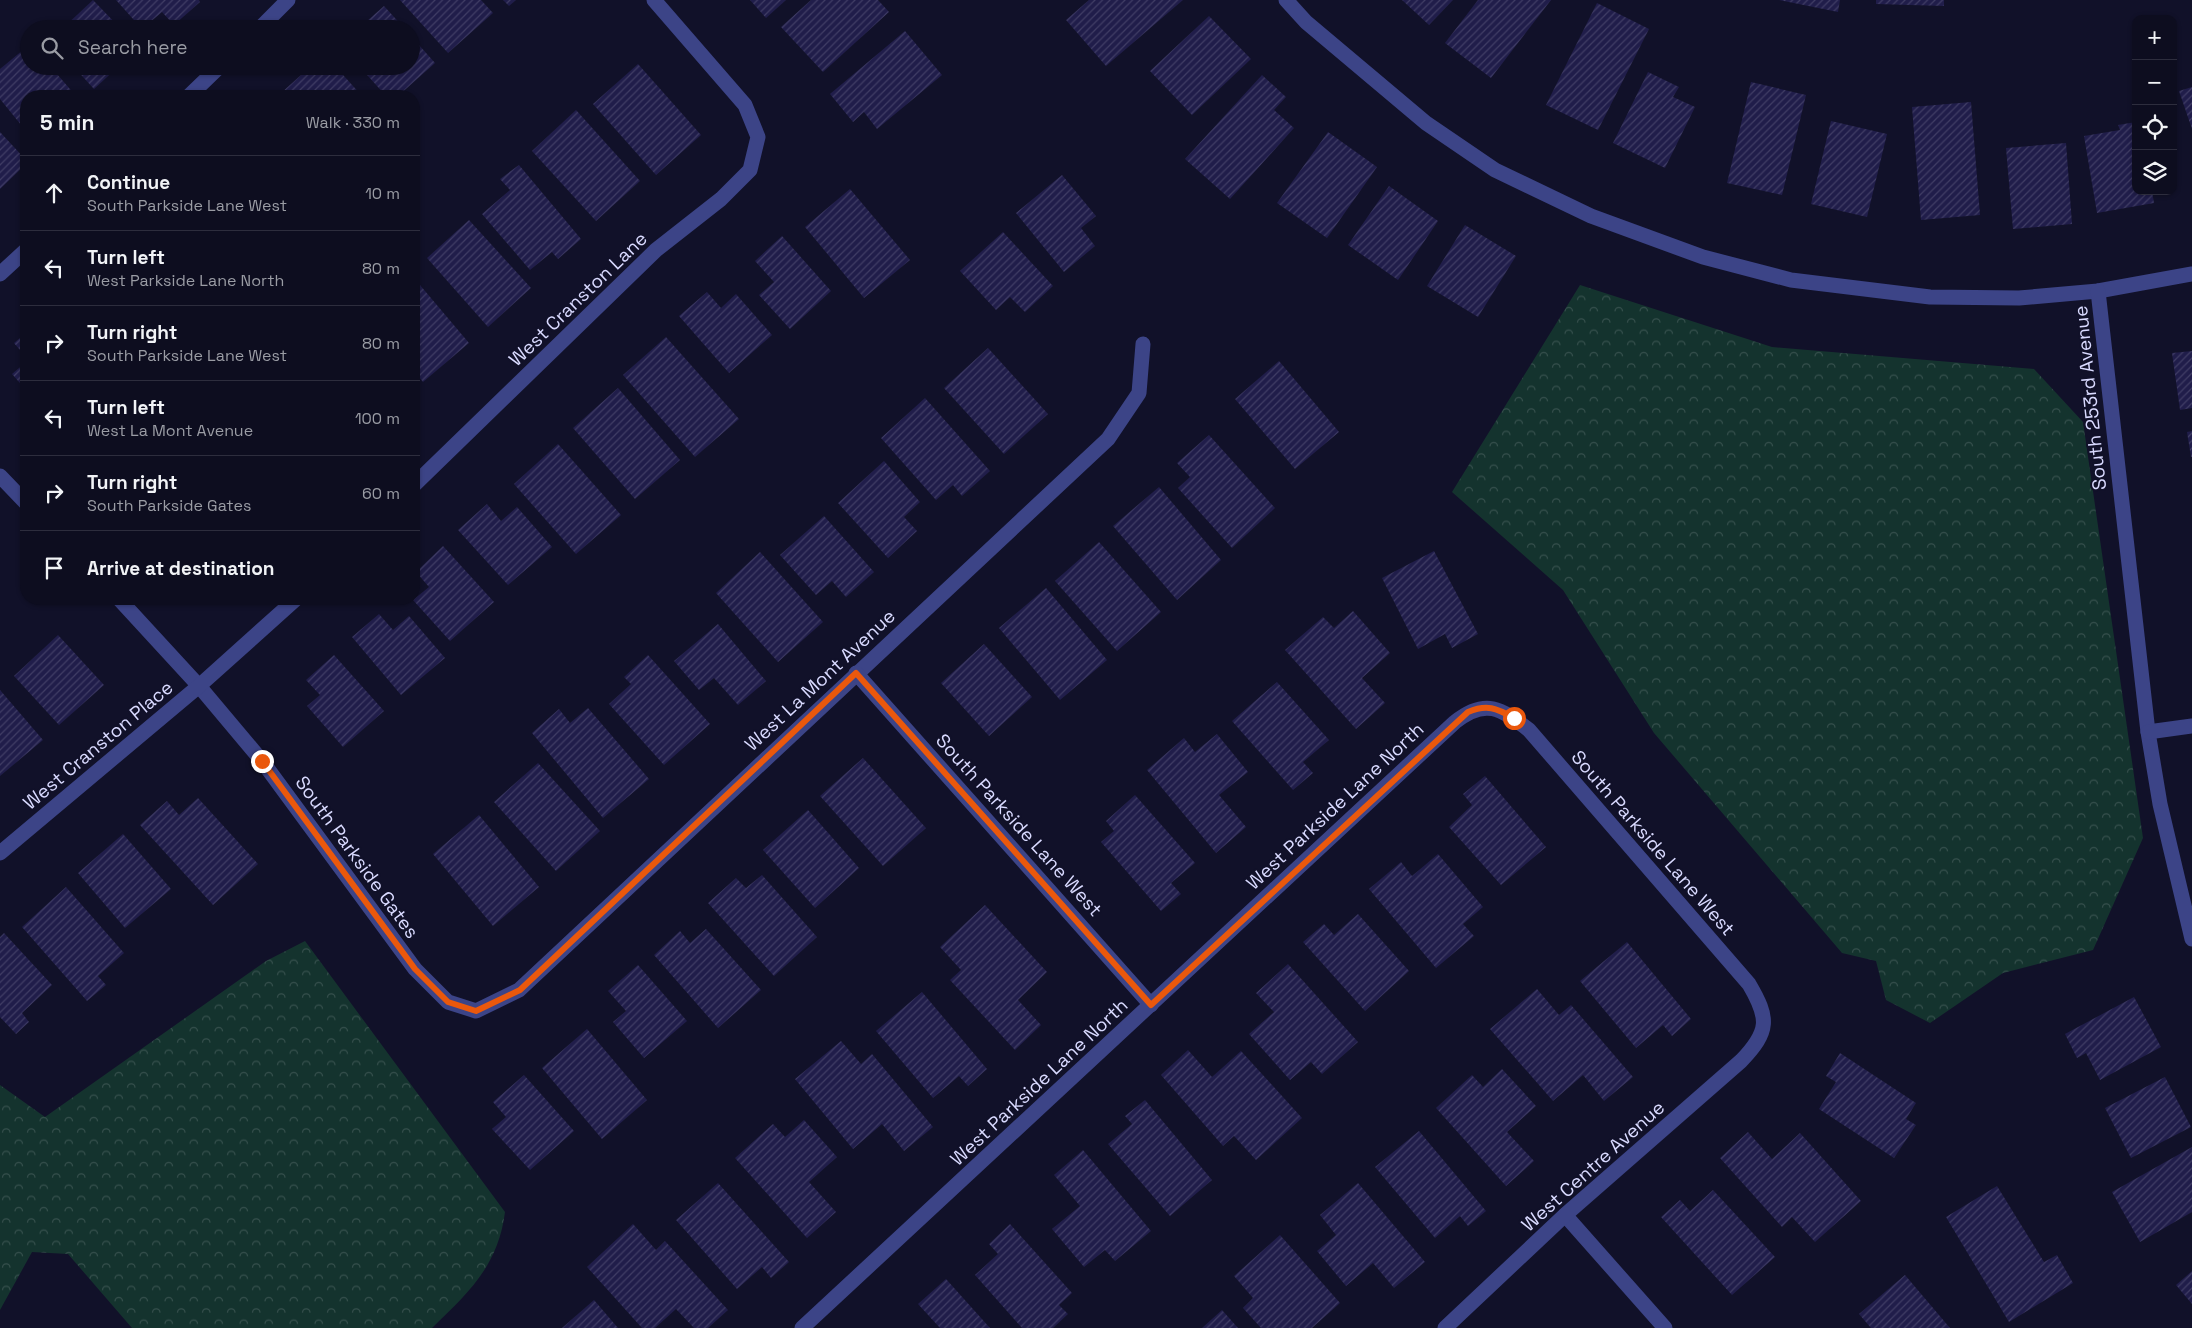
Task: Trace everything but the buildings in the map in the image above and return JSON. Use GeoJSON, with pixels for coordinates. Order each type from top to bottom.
{"type":"FeatureCollection","features":[{"type":"Feature","properties":{"kind":"street"},"geometry":{"type":"LineString","coordinates":[[268,20],[288,0]]}},
{"type":"Feature","properties":{"kind":"street","name":"West Cranston Lane"},"geometry":{"type":"LineString","coordinates":[[420,479],[656,250],[721,198],[750,170],[758,137],[745,105],[654,0]]}},
{"type":"Feature","properties":{"kind":"street","name":"South 253rd Avenue"},"geometry":{"type":"LineString","coordinates":[[1286,0],[1306,22],[1426,123],[1495,170],[1591,216],[1704,257],[1791,280],[1930,297],[2019,298],[2098,291],[2148,732],[2160,804],[2192,939]]}},
{"type":"Feature","properties":{"kind":"street"},"geometry":{"type":"LineString","coordinates":[[195,90],[211,75]]}},
{"type":"Feature","properties":{"kind":"street"},"geometry":{"type":"LineString","coordinates":[[0,274],[20,256]]}},
{"type":"Feature","properties":{"kind":"street"},"geometry":{"type":"LineString","coordinates":[[2098,291],[2192,274]]}},
{"type":"Feature","properties":{"kind":"street","name":"West La Mont Avenue"},"geometry":{"type":"LineString","coordinates":[[476,1011],[520,990],[856,673],[1108,439],[1139,393],[1143,344]]}},
{"type":"Feature","properties":{"kind":"street"},"geometry":{"type":"LineString","coordinates":[[0,476],[20,497]]}},
{"type":"Feature","properties":{"kind":"street","name":"South Parkside Gates"},"geometry":{"type":"LineString","coordinates":[[125,605],[199,686],[262,761],[415,969],[448,1002],[476,1011]]}},
{"type":"Feature","properties":{"kind":"street"},"geometry":{"type":"LineString","coordinates":[[199,686],[289,605]]}},
{"type":"Feature","properties":{"kind":"street","name":"South Parkside Lane West"},"geometry":{"type":"LineString","coordinates":[[856,673],[1151,1005]]}},
{"type":"Feature","properties":{"kind":"street","name":"West Cranston Place"},"geometry":{"type":"LineString","coordinates":[[0,853],[199,686]]}},
{"type":"Feature","properties":{"kind":"street","name":"South Parkside Lane West"},"geometry":{"type":"LineString","coordinates":[[1482,706],[1500,710],[1529,730],[1749,984],[1760,1002],[1764,1018],[1764,1031]]}},
{"type":"Feature","properties":{"kind":"street","name":"West Parkside Lane North"},"geometry":{"type":"LineString","coordinates":[[802,1328],[1455,722],[1468,712],[1482,706]]}},
{"type":"Feature","properties":{"kind":"street"},"geometry":{"type":"LineString","coordinates":[[2148,732],[2192,726]]}},
{"type":"Feature","properties":{"kind":"street","name":"West Centre Avenue"},"geometry":{"type":"LineString","coordinates":[[1445,1328],[1565,1215],[1741,1061],[1754,1047],[1764,1031]]}},
{"type":"Feature","properties":{"kind":"street"},"geometry":{"type":"LineString","coordinates":[[1565,1215],[1665,1328]]}},
{"type":"Feature","properties":{"kind":"green space"},"geometry":{"type":"Polygon","coordinates":[[[1580,285],[1772,347],[2034,369],[2083,422],[2143,838],[2093,950],[2003,973],[1930,1023],[1886,1000],[1876,961],[1842,953],[1654,733],[1563,590],[1452,492],[1580,285]]]}},
{"type":"Feature","properties":{"kind":"green space"},"geometry":{"type":"Polygon","coordinates":[[[305,941],[505,1212],[496,1248],[489,1263],[470,1290],[432,1328],[132,1328],[68,1254],[32,1252],[0,1310],[0,1085],[45,1117],[266,961],[305,941]]]}},
{"type":"Feature","properties":{"kind":"route"},"geometry":{"type":"LineString","coordinates":[[262,761],[415,969],[448,1002],[476,1011],[520,990],[856,673],[1151,1005],[1455,722],[1468,712],[1482,706],[1500,710],[1514,718]]}}]}
